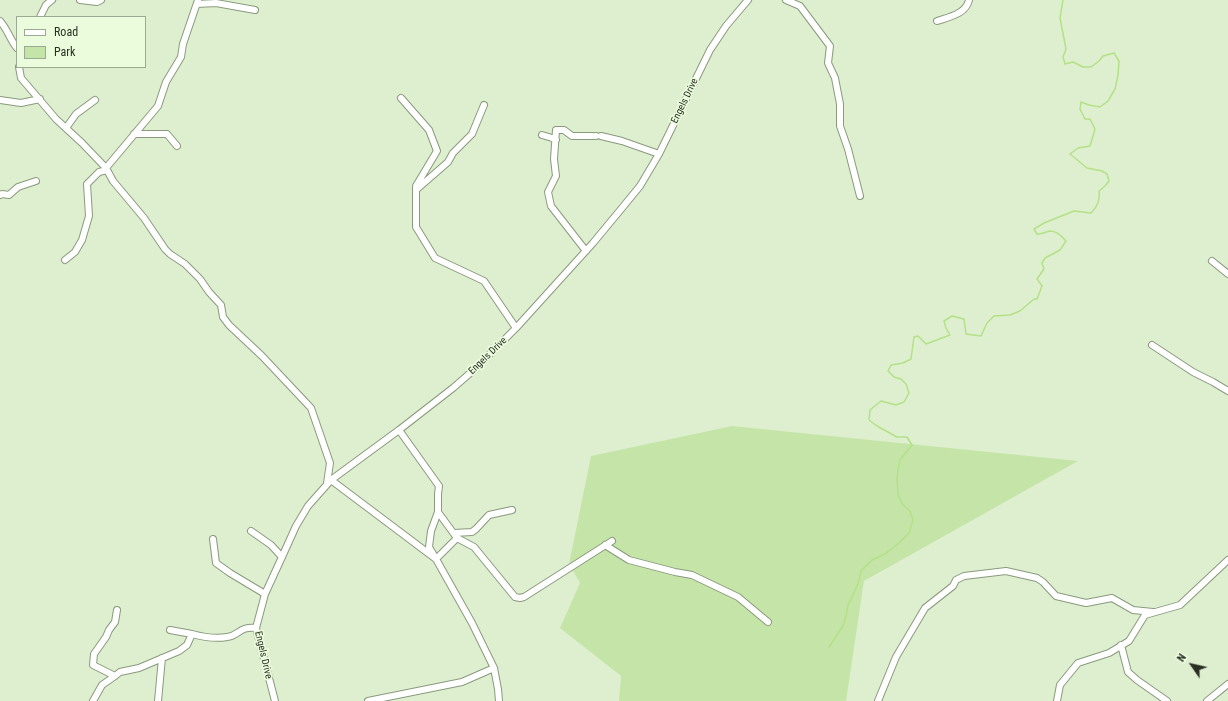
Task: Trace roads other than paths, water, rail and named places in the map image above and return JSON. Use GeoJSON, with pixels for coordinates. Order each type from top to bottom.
{"type":"FeatureCollection","features":[{"type":"Feature","properties":{"kind":"street"},"geometry":{"type":"LineString","coordinates":[[80,0],[97,2],[101,0]]}},
{"type":"Feature","properties":{"kind":"street","name":"Engels Drive"},"geometry":{"type":"LineString","coordinates":[[274,701],[256,628],[265,594],[296,526],[308,506],[329,481],[453,388],[476,368],[516,328],[586,251],[640,186],[659,154],[710,50],[726,26],[748,0]]}},
{"type":"Feature","properties":{"kind":"street"},"geometry":{"type":"LineString","coordinates":[[786,0],[800,6],[830,46],[828,63],[835,78],[840,104],[840,126],[848,149],[860,196]]}},
{"type":"Feature","properties":{"kind":"street"},"geometry":{"type":"LineString","coordinates":[[937,22],[965,10],[969,0]]}},
{"type":"Feature","properties":{"kind":"street"},"geometry":{"type":"LineString","coordinates":[[41,16],[50,2]]}},
{"type":"Feature","properties":{"kind":"street"},"geometry":{"type":"LineString","coordinates":[[65,260],[75,252],[82,240],[90,216],[87,184],[99,172],[106,169],[158,106],[166,82],[181,57],[183,44],[198,2],[216,3],[255,10]]}},
{"type":"Feature","properties":{"kind":"street"},"geometry":{"type":"LineString","coordinates":[[0,21],[6,28],[16,47]]}},
{"type":"Feature","properties":{"kind":"street"},"geometry":{"type":"LineString","coordinates":[[19,68],[21,78],[46,108],[106,169],[113,181],[144,218],[165,249],[190,269],[221,305],[223,317],[229,325],[262,356],[311,408],[330,463],[329,481],[436,559]]}},
{"type":"Feature","properties":{"kind":"street"},"geometry":{"type":"LineString","coordinates":[[400,98],[429,130],[437,151],[416,186],[416,227],[435,258],[484,281],[516,328]]}},
{"type":"Feature","properties":{"kind":"street"},"geometry":{"type":"LineString","coordinates":[[0,100],[21,103],[40,99]]}},
{"type":"Feature","properties":{"kind":"street"},"geometry":{"type":"LineString","coordinates":[[66,128],[76,114],[95,100]]}},
{"type":"Feature","properties":{"kind":"street"},"geometry":{"type":"LineString","coordinates":[[416,190],[448,162],[453,154],[472,134],[484,105]]}},
{"type":"Feature","properties":{"kind":"street"},"geometry":{"type":"LineString","coordinates":[[586,251],[551,206],[548,192],[556,176],[554,159],[556,130],[564,130],[572,136],[599,136],[622,141],[659,154]]}},
{"type":"Feature","properties":{"kind":"street"},"geometry":{"type":"LineString","coordinates":[[134,134],[167,134],[176,146]]}},
{"type":"Feature","properties":{"kind":"street"},"geometry":{"type":"LineString","coordinates":[[542,135],[556,140]]}},
{"type":"Feature","properties":{"kind":"street"},"geometry":{"type":"LineString","coordinates":[[0,195],[2,194],[9,196],[18,187],[36,181]]}},
{"type":"Feature","properties":{"kind":"street"},"geometry":{"type":"LineString","coordinates":[[1212,261],[1228,274]]}},
{"type":"Feature","properties":{"kind":"street"},"geometry":{"type":"LineString","coordinates":[[1152,345],[1193,372],[1228,391]]}},
{"type":"Feature","properties":{"kind":"street"},"geometry":{"type":"LineString","coordinates":[[398,430],[439,486],[438,512],[431,531],[429,547],[472,622],[494,668],[499,701]]}},
{"type":"Feature","properties":{"kind":"street"},"geometry":{"type":"LineString","coordinates":[[436,559],[455,536],[472,532],[489,515],[512,510]]}},
{"type":"Feature","properties":{"kind":"street"},"geometry":{"type":"LineString","coordinates":[[438,512],[455,536],[474,547],[515,597],[520,598],[612,541]]}},
{"type":"Feature","properties":{"kind":"street"},"geometry":{"type":"LineString","coordinates":[[251,531],[271,545],[282,558]]}},
{"type":"Feature","properties":{"kind":"street"},"geometry":{"type":"LineString","coordinates":[[213,539],[216,563],[265,594]]}},
{"type":"Feature","properties":{"kind":"street"},"geometry":{"type":"LineString","coordinates":[[605,545],[630,560],[692,575],[738,597],[768,622]]}},
{"type":"Feature","properties":{"kind":"street"},"geometry":{"type":"LineString","coordinates":[[1057,701],[1060,685],[1078,663],[1110,653],[1129,641],[1145,614],[1180,605],[1228,560]]}},
{"type":"Feature","properties":{"kind":"street"},"geometry":{"type":"LineString","coordinates":[[878,701],[896,657],[925,608],[953,586],[956,580],[964,576],[1006,571],[1037,578],[1043,582],[1056,596],[1086,603],[1112,598],[1133,610],[1153,612]]}},
{"type":"Feature","properties":{"kind":"street"},"geometry":{"type":"LineString","coordinates":[[115,676],[93,665],[94,654],[115,622],[117,610]]}},
{"type":"Feature","properties":{"kind":"street"},"geometry":{"type":"LineString","coordinates":[[170,630],[205,637],[228,637],[242,629],[249,627],[256,628]]}},
{"type":"Feature","properties":{"kind":"street"},"geometry":{"type":"LineString","coordinates":[[93,701],[102,685],[120,672],[139,668],[187,645],[192,634]]}},
{"type":"Feature","properties":{"kind":"street"},"geometry":{"type":"LineString","coordinates":[[1121,646],[1128,672],[1167,701]]}},
{"type":"Feature","properties":{"kind":"street"},"geometry":{"type":"LineString","coordinates":[[158,701],[162,658]]}},
{"type":"Feature","properties":{"kind":"street"},"geometry":{"type":"LineString","coordinates":[[368,701],[462,682],[494,668]]}},
{"type":"Feature","properties":{"kind":"street"},"geometry":{"type":"LineString","coordinates":[[1207,701],[1228,684]]}},
{"type":"Feature","properties":{"kind":"waterway"},"geometry":{"type":"LineString","coordinates":[[829,647],[843,626],[848,605],[858,584],[861,571],[872,560],[885,554],[899,543],[909,533],[913,520],[910,511],[903,505],[898,495],[897,479],[900,460],[912,445],[907,437],[897,437],[869,420],[870,410],[881,401],[896,405],[904,402],[909,393],[906,384],[901,379],[894,377],[888,371],[891,365],[903,363],[911,359],[914,337],[918,336],[926,344],[950,335],[944,321],[952,316],[964,319],[966,334],[981,336],[987,323],[994,316],[1010,315],[1020,311],[1034,299],[1037,299],[1042,286],[1037,279],[1044,269],[1042,263],[1045,258],[1060,250],[1066,241],[1055,232],[1050,231],[1037,234],[1034,229],[1044,223],[1074,211],[1091,213],[1098,203],[1099,191],[1109,181],[1107,174],[1102,171],[1087,168],[1070,154],[1078,148],[1090,146],[1095,129],[1090,119],[1085,119],[1080,109],[1081,102],[1100,107],[1108,101],[1115,89],[1119,61],[1114,53],[1103,56],[1091,67],[1083,67],[1073,62],[1065,64],[1063,57],[1066,49],[1060,18],[1063,0]]}}]}
